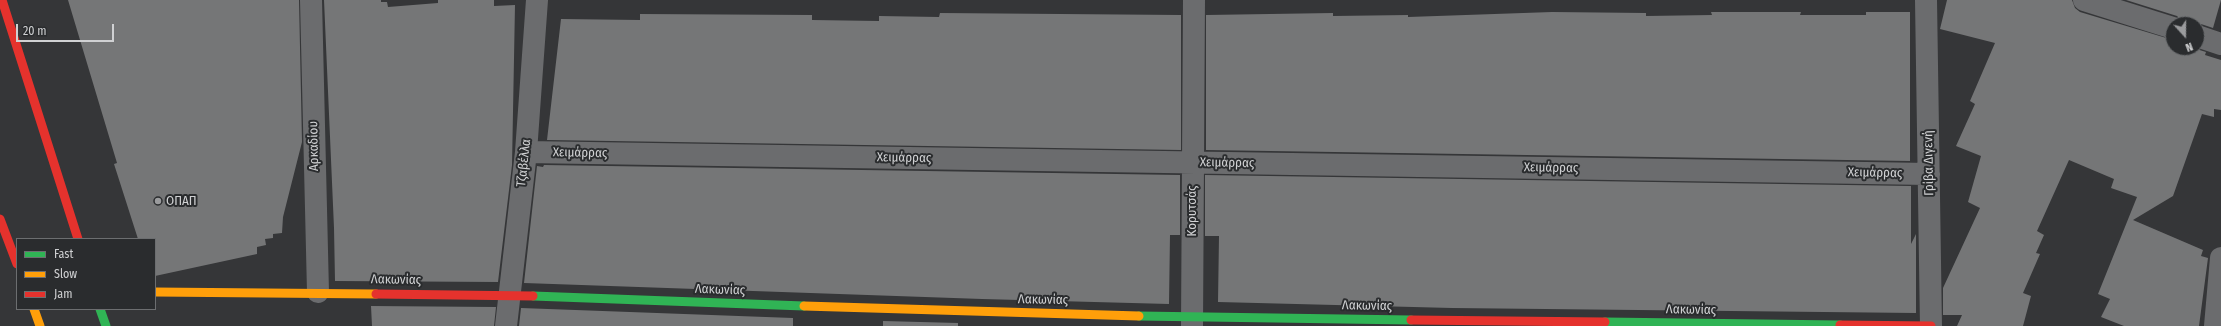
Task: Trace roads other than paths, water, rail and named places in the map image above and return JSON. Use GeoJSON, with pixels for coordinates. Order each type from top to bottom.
{"type":"FeatureCollection","features":[{"type":"Feature","properties":{"kind":"street"},"geometry":{"type":"LineString","coordinates":[[2,0],[78,238]]}},
{"type":"Feature","properties":{"kind":"street","name":"Αρκαδίου"},"geometry":{"type":"LineString","coordinates":[[310,0],[318,292]]}},
{"type":"Feature","properties":{"kind":"street","name":"Τζαβέλλα"},"geometry":{"type":"LineString","coordinates":[[506,326],[508,295],[526,152],[537,0]]}},
{"type":"Feature","properties":{"kind":"street","name":"Κορυτσάς"},"geometry":{"type":"LineString","coordinates":[[1192,321],[1194,0]]}},
{"type":"Feature","properties":{"kind":"street","name":"Γρίβα Διγενή"},"geometry":{"type":"LineString","coordinates":[[1926,0],[1931,326]]}},
{"type":"Feature","properties":{"kind":"street"},"geometry":{"type":"LineString","coordinates":[[2084,0],[2165,25]]}},
{"type":"Feature","properties":{"kind":"street"},"geometry":{"type":"LineString","coordinates":[[2205,39],[2221,44]]}},
{"type":"Feature","properties":{"kind":"street","name":"Χειμάρρας"},"geometry":{"type":"LineString","coordinates":[[526,152],[1929,174]]}},
{"type":"Feature","properties":{"kind":"street"},"geometry":{"type":"LineString","coordinates":[[0,219],[16,261]]}},
{"type":"Feature","properties":{"kind":"street"},"geometry":{"type":"LineString","coordinates":[[2214,326],[2221,258]]}},
{"type":"Feature","properties":{"kind":"street","name":"Λακωνίας"},"geometry":{"type":"LineString","coordinates":[[156,292],[318,292],[508,295],[987,319],[1931,326]]}},
{"type":"Feature","properties":{"kind":"street"},"geometry":{"type":"LineString","coordinates":[[34,310],[40,326]]}},
{"type":"Feature","properties":{"kind":"street"},"geometry":{"type":"LineString","coordinates":[[100,310],[106,326]]}},
{"type":"Feature","properties":{"kind":"place","name":"ΟΠΑΠ"},"geometry":{"type":"Point","coordinates":[158,201]}}]}
